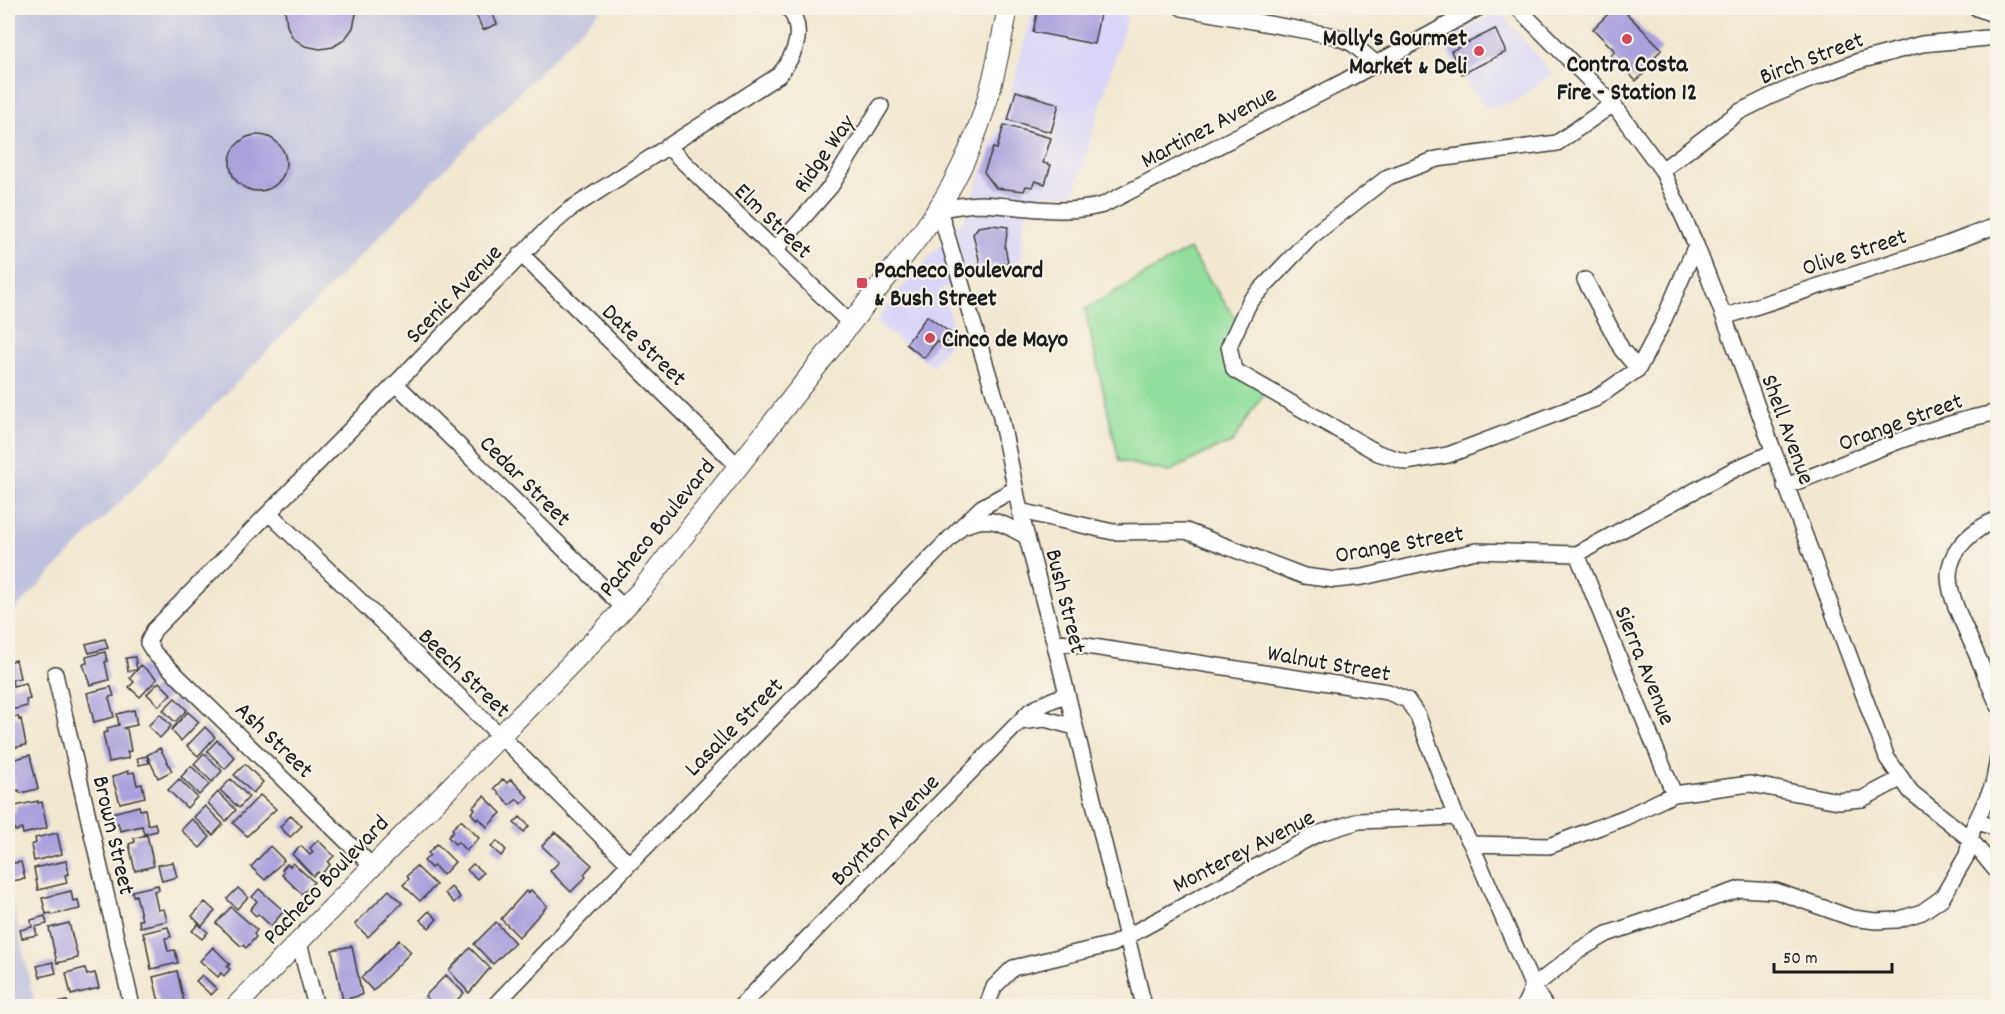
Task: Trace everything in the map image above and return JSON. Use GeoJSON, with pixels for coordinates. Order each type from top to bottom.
{"type":"FeatureCollection","features":[{"type":"Feature","properties":{"kind":"main road","name":"Pacheco Boulevard"},"geometry":{"type":"LineString","coordinates":[[236,1006],[624,608],[659,567],[939,209],[978,125],[989,94],[1008,8]]}},
{"type":"Feature","properties":{"kind":"street","name":"Scenic Avenue"},"geometry":{"type":"LineString","coordinates":[[148,643],[154,630],[521,254],[569,210],[779,75],[789,63],[797,46],[798,30],[789,8]]}},
{"type":"Feature","properties":{"kind":"street"},"geometry":{"type":"LineString","coordinates":[[1182,8],[1335,36],[1353,44],[1375,63]]}},
{"type":"Feature","properties":{"kind":"street","name":"Martinez Avenue"},"geometry":{"type":"LineString","coordinates":[[939,209],[980,204],[1068,211],[1086,210],[1103,205],[1339,84],[1478,8]]}},
{"type":"Feature","properties":{"kind":"street","name":"Shell Avenue"},"geometry":{"type":"LineString","coordinates":[[1518,8],[1613,104],[1662,170],[1696,245],[1724,317],[1887,758],[1899,779],[1911,792],[1971,840],[1998,873]]}},
{"type":"Feature","properties":{"kind":"street"},"geometry":{"type":"LineString","coordinates":[[1977,8],[1998,16]]}},
{"type":"Feature","properties":{"kind":"street","name":"Birch Street"},"geometry":{"type":"LineString","coordinates":[[1662,170],[1739,112],[1814,78],[1859,61],[1911,47],[1998,37]]}},
{"type":"Feature","properties":{"kind":"street"},"geometry":{"type":"LineString","coordinates":[[1613,104],[1557,143],[1437,159],[1388,177],[1312,236],[1250,301],[1230,346],[1234,370],[1378,453],[1406,462],[1448,455],[1595,399],[1638,369],[1661,326],[1696,245]]}},
{"type":"Feature","properties":{"kind":"street","name":"Ridge Way"},"geometry":{"type":"LineString","coordinates":[[774,251],[831,186],[881,106]]}},
{"type":"Feature","properties":{"kind":"street","name":"Elm Street"},"geometry":{"type":"LineString","coordinates":[[667,146],[850,324]]}},
{"type":"Feature","properties":{"kind":"street","name":"Bush Street"},"geometry":{"type":"LineString","coordinates":[[939,209],[1000,413],[1020,511],[1144,1006]]}},
{"type":"Feature","properties":{"kind":"street","name":"Olive Street"},"geometry":{"type":"LineString","coordinates":[[1724,317],[1948,244],[1998,225]]}},
{"type":"Feature","properties":{"kind":"street","name":"Date Street"},"geometry":{"type":"LineString","coordinates":[[521,254],[738,466]]}},
{"type":"Feature","properties":{"kind":"street"},"geometry":{"type":"LineString","coordinates":[[1585,280],[1622,350],[1638,369]]}},
{"type":"Feature","properties":{"kind":"street","name":"Cedar Street"},"geometry":{"type":"LineString","coordinates":[[396,384],[624,608]]}},
{"type":"Feature","properties":{"kind":"street","name":"Orange Street"},"geometry":{"type":"LineString","coordinates":[[1785,486],[1827,472],[1899,441],[1974,417],[1998,412]]}},
{"type":"Feature","properties":{"kind":"street","name":"Orange Street"},"geometry":{"type":"LineString","coordinates":[[1020,511],[1113,532],[1186,531],[1304,576],[1335,580],[1363,577],[1476,551],[1577,554],[1735,469],[1773,452]]}},
{"type":"Feature","properties":{"kind":"street","name":"Lasalle Street"},"geometry":{"type":"LineString","coordinates":[[499,1004],[629,864],[961,527],[982,507],[1015,489]]}},
{"type":"Feature","properties":{"kind":"street","name":"Beech Street"},"geometry":{"type":"LineString","coordinates":[[269,513],[629,864]]}},
{"type":"Feature","properties":{"kind":"street"},"geometry":{"type":"LineString","coordinates":[[961,527],[984,519],[1008,526],[1027,537]]}},
{"type":"Feature","properties":{"kind":"street"},"geometry":{"type":"LineString","coordinates":[[1998,519],[1981,526],[1964,542],[1951,565],[1949,577],[1954,599],[1998,705]]}},
{"type":"Feature","properties":{"kind":"street","name":"Sierra Avenue"},"geometry":{"type":"LineString","coordinates":[[1577,554],[1674,794]]}},
{"type":"Feature","properties":{"kind":"street","name":"Walnut Street"},"geometry":{"type":"LineString","coordinates":[[1054,641],[1388,692],[1407,700],[1418,716],[1456,818],[1471,844],[1533,987],[1545,1006]]}},
{"type":"Feature","properties":{"kind":"street","name":"Ash Street"},"geometry":{"type":"LineString","coordinates":[[148,643],[155,654],[373,867]]}},
{"type":"Feature","properties":{"kind":"street","name":"Brown Street"},"geometry":{"type":"LineString","coordinates":[[55,674],[132,1006]]}},
{"type":"Feature","properties":{"kind":"street","name":"Boynton Avenue"},"geometry":{"type":"LineString","coordinates":[[741,1006],[1030,711],[1066,695]]}},
{"type":"Feature","properties":{"kind":"street"},"geometry":{"type":"LineString","coordinates":[[1020,722],[1045,719],[1074,727]]}},
{"type":"Feature","properties":{"kind":"street"},"geometry":{"type":"LineString","coordinates":[[1524,1006],[1533,987],[1581,949],[1607,934],[1740,889],[1776,891],[1852,918],[1876,921],[1897,920],[1922,912],[1942,898],[1967,855],[1973,828],[1993,785],[1998,759]]}},
{"type":"Feature","properties":{"kind":"street"},"geometry":{"type":"LineString","coordinates":[[1471,844],[1549,846],[1626,818],[1674,794],[1750,784],[1838,801],[1854,800],[1862,799],[1899,779]]}},
{"type":"Feature","properties":{"kind":"street","name":"Monterey Avenue"},"geometry":{"type":"LineString","coordinates":[[987,1006],[994,987],[1013,968],[1113,944],[1317,834],[1359,821],[1456,818]]}},
{"type":"Feature","properties":{"kind":"street"},"geometry":{"type":"LineString","coordinates":[[1976,821],[1998,829]]}},
{"type":"Feature","properties":{"kind":"street"},"geometry":{"type":"LineString","coordinates":[[299,943],[316,1006]]}},
{"type":"Feature","properties":{"kind":"shaded area"},"geometry":{"type":"Polygon","coordinates":[[[8,8],[602,8],[8,617],[8,8]]]}},
{"type":"Feature","properties":{"kind":"shaded area"},"geometry":{"type":"Polygon","coordinates":[[[1033,8],[1130,8],[1074,194],[1037,194],[1023,222],[1021,262],[978,274],[941,289],[956,335],[932,367],[876,322],[900,290],[964,219],[1008,105],[1033,8]]]}},
{"type":"Feature","properties":{"kind":"shaded area"},"geometry":{"type":"Polygon","coordinates":[[[1494,14],[1504,17],[1552,74],[1514,102],[1485,108],[1440,43],[1494,14]]]}},
{"type":"Feature","properties":{"kind":"shaded area"},"geometry":{"type":"Polygon","coordinates":[[[8,883],[35,1006],[8,1006],[8,883]]]}},
{"type":"Feature","properties":{"kind":"green space"},"geometry":{"type":"Polygon","coordinates":[[[1189,249],[1239,324],[1229,346],[1234,370],[1267,389],[1232,443],[1214,449],[1169,472],[1119,461],[1085,309],[1189,249]]]}},
{"type":"Feature","properties":{"kind":"building"},"geometry":{"type":"Polygon","coordinates":[[[285,8],[355,8],[356,14],[353,28],[344,40],[333,47],[320,49],[305,46],[293,38],[287,26],[285,8]]]}},
{"type":"Feature","properties":{"kind":"building"},"geometry":{"type":"Polygon","coordinates":[[[473,8],[490,8],[497,24],[483,30],[473,8]]]}},
{"type":"Feature","properties":{"kind":"building"},"geometry":{"type":"Polygon","coordinates":[[[1038,8],[1101,9],[1094,44],[1033,32],[1038,8]]]}},
{"type":"Feature","properties":{"kind":"building","name":"Contra Costa Fire - Station 12"},"geometry":{"type":"Polygon","coordinates":[[[1614,8],[1621,8],[1662,49],[1647,65],[1650,68],[1636,81],[1611,55],[1615,51],[1593,29],[1614,8]]]}},
{"type":"Feature","properties":{"kind":"building","name":"Molly's Gourmet Market & Deli"},"geometry":{"type":"Polygon","coordinates":[[[1495,29],[1506,52],[1462,74],[1451,51],[1495,29]]]}},
{"type":"Feature","properties":{"kind":"building"},"geometry":{"type":"Polygon","coordinates":[[[1016,91],[1059,104],[1051,132],[1008,120],[1016,91]]]}},
{"type":"Feature","properties":{"kind":"building"},"geometry":{"type":"Polygon","coordinates":[[[1004,125],[1051,138],[1043,163],[1051,165],[1045,184],[1035,181],[1032,187],[1026,186],[1024,191],[996,188],[984,172],[993,148],[997,149],[1004,125]]]}},
{"type":"Feature","properties":{"kind":"building"},"geometry":{"type":"Polygon","coordinates":[[[253,135],[263,135],[278,143],[284,152],[286,163],[284,174],[278,183],[263,191],[253,191],[242,186],[235,179],[230,168],[230,158],[235,147],[242,140],[253,135]]]}},
{"type":"Feature","properties":{"kind":"building"},"geometry":{"type":"Polygon","coordinates":[[[991,225],[1008,227],[1005,247],[1008,262],[981,268],[973,234],[978,227],[991,225]]]}},
{"type":"Feature","properties":{"kind":"building","name":"Cinco de Mayo"},"geometry":{"type":"Polygon","coordinates":[[[927,316],[952,334],[943,346],[937,341],[924,358],[906,344],[927,316]]]}},
{"type":"Feature","properties":{"kind":"building"},"geometry":{"type":"Polygon","coordinates":[[[105,639],[108,648],[89,653],[86,644],[105,639]]]}},
{"type":"Feature","properties":{"kind":"building"},"geometry":{"type":"Polygon","coordinates":[[[105,652],[109,680],[90,685],[83,664],[87,663],[86,657],[105,652]]]}},
{"type":"Feature","properties":{"kind":"building"},"geometry":{"type":"Polygon","coordinates":[[[135,657],[137,670],[128,671],[126,658],[135,657]]]}},
{"type":"Feature","properties":{"kind":"building"},"geometry":{"type":"Polygon","coordinates":[[[16,660],[20,678],[12,680],[13,686],[26,683],[30,699],[26,700],[27,706],[8,711],[8,662],[16,660]]]}},
{"type":"Feature","properties":{"kind":"building"},"geometry":{"type":"Polygon","coordinates":[[[141,665],[157,679],[140,697],[129,687],[134,682],[130,678],[141,665]]]}},
{"type":"Feature","properties":{"kind":"building"},"geometry":{"type":"Polygon","coordinates":[[[159,682],[171,694],[159,706],[147,694],[159,682]]]}},
{"type":"Feature","properties":{"kind":"building"},"geometry":{"type":"Polygon","coordinates":[[[111,687],[114,696],[109,697],[114,717],[94,722],[87,693],[111,687]]]}},
{"type":"Feature","properties":{"kind":"building"},"geometry":{"type":"Polygon","coordinates":[[[175,698],[187,710],[175,722],[163,710],[175,698]]]}},
{"type":"Feature","properties":{"kind":"building"},"geometry":{"type":"Polygon","coordinates":[[[134,710],[137,725],[123,728],[127,729],[131,751],[127,752],[129,758],[109,762],[103,733],[108,732],[107,728],[119,725],[117,714],[134,710]]]}},
{"type":"Feature","properties":{"kind":"building"},"geometry":{"type":"Polygon","coordinates":[[[188,712],[199,722],[181,741],[171,730],[188,712]]]}},
{"type":"Feature","properties":{"kind":"building"},"geometry":{"type":"Polygon","coordinates":[[[160,714],[171,726],[160,738],[148,726],[160,714]]]}},
{"type":"Feature","properties":{"kind":"building"},"geometry":{"type":"Polygon","coordinates":[[[18,716],[19,720],[21,719],[26,745],[8,749],[8,719],[18,716]]]}},
{"type":"Feature","properties":{"kind":"building"},"geometry":{"type":"Polygon","coordinates":[[[205,727],[215,737],[198,756],[187,746],[205,727]]]}},
{"type":"Feature","properties":{"kind":"building"},"geometry":{"type":"Polygon","coordinates":[[[217,740],[235,758],[225,769],[207,751],[217,740]]]}},
{"type":"Feature","properties":{"kind":"building"},"geometry":{"type":"Polygon","coordinates":[[[160,748],[172,771],[158,778],[147,755],[160,748]]]}},
{"type":"Feature","properties":{"kind":"building"},"geometry":{"type":"Polygon","coordinates":[[[204,753],[222,771],[212,782],[194,764],[204,753]]]}},
{"type":"Feature","properties":{"kind":"building"},"geometry":{"type":"Polygon","coordinates":[[[30,755],[38,789],[20,793],[19,790],[16,791],[13,776],[9,777],[8,761],[30,755]]]}},
{"type":"Feature","properties":{"kind":"building"},"geometry":{"type":"Polygon","coordinates":[[[147,756],[149,763],[139,765],[137,758],[147,756]]]}},
{"type":"Feature","properties":{"kind":"building"},"geometry":{"type":"Polygon","coordinates":[[[245,764],[263,782],[253,793],[234,775],[245,764]]]}},
{"type":"Feature","properties":{"kind":"building"},"geometry":{"type":"Polygon","coordinates":[[[191,766],[210,784],[199,795],[181,777],[191,766]]]}},
{"type":"Feature","properties":{"kind":"building"},"geometry":{"type":"Polygon","coordinates":[[[128,771],[128,773],[134,772],[137,785],[142,784],[145,797],[120,803],[112,777],[128,771]]]}},
{"type":"Feature","properties":{"kind":"building"},"geometry":{"type":"Polygon","coordinates":[[[179,779],[197,797],[187,808],[168,790],[179,779]]]}},
{"type":"Feature","properties":{"kind":"building"},"geometry":{"type":"Polygon","coordinates":[[[231,779],[249,797],[239,808],[220,790],[231,779]]]}},
{"type":"Feature","properties":{"kind":"building"},"geometry":{"type":"Polygon","coordinates":[[[503,779],[507,783],[511,779],[528,797],[521,804],[517,799],[510,805],[494,788],[503,779]]]}},
{"type":"Feature","properties":{"kind":"building"},"geometry":{"type":"Polygon","coordinates":[[[218,792],[236,810],[226,821],[208,803],[218,792]]]}},
{"type":"Feature","properties":{"kind":"building"},"geometry":{"type":"Polygon","coordinates":[[[260,795],[276,809],[247,836],[233,823],[260,795]]]}},
{"type":"Feature","properties":{"kind":"building"},"geometry":{"type":"Polygon","coordinates":[[[484,796],[501,813],[487,827],[471,813],[475,809],[473,807],[484,796]]]}},
{"type":"Feature","properties":{"kind":"building"},"geometry":{"type":"Polygon","coordinates":[[[38,801],[38,803],[42,802],[47,828],[23,834],[22,829],[15,831],[11,813],[16,811],[15,806],[38,801]]]}},
{"type":"Feature","properties":{"kind":"building"},"geometry":{"type":"Polygon","coordinates":[[[139,806],[140,810],[145,809],[148,825],[155,823],[157,831],[144,834],[142,826],[120,831],[118,823],[114,824],[112,813],[139,806]]]}},
{"type":"Feature","properties":{"kind":"building"},"geometry":{"type":"Polygon","coordinates":[[[205,806],[223,824],[213,835],[194,817],[205,806]]]}},
{"type":"Feature","properties":{"kind":"building"},"geometry":{"type":"Polygon","coordinates":[[[291,815],[302,826],[290,837],[280,827],[291,815]]]}},
{"type":"Feature","properties":{"kind":"building"},"geometry":{"type":"Polygon","coordinates":[[[520,817],[529,826],[524,832],[514,823],[520,817]]]}},
{"type":"Feature","properties":{"kind":"building"},"geometry":{"type":"Polygon","coordinates":[[[192,819],[210,837],[200,848],[181,830],[192,819]]]}},
{"type":"Feature","properties":{"kind":"building"},"geometry":{"type":"Polygon","coordinates":[[[461,820],[479,838],[466,851],[458,842],[455,844],[448,837],[461,820]]]}},
{"type":"Feature","properties":{"kind":"building"},"geometry":{"type":"Polygon","coordinates":[[[555,832],[592,865],[584,874],[586,877],[571,892],[550,871],[559,862],[542,846],[555,832]]]}},
{"type":"Feature","properties":{"kind":"building"},"geometry":{"type":"Polygon","coordinates":[[[57,833],[62,854],[34,861],[31,845],[36,843],[35,838],[57,833]]]}},
{"type":"Feature","properties":{"kind":"building"},"geometry":{"type":"Polygon","coordinates":[[[147,835],[154,866],[135,871],[129,844],[135,842],[134,838],[147,835]]]}},
{"type":"Feature","properties":{"kind":"building"},"geometry":{"type":"Polygon","coordinates":[[[318,840],[334,856],[328,862],[330,865],[320,875],[318,872],[313,876],[292,854],[301,846],[310,855],[313,852],[310,848],[318,840]]]}},
{"type":"Feature","properties":{"kind":"building"},"geometry":{"type":"Polygon","coordinates":[[[497,841],[506,850],[501,856],[491,847],[497,841]]]}},
{"type":"Feature","properties":{"kind":"building"},"geometry":{"type":"Polygon","coordinates":[[[437,844],[455,862],[443,875],[434,866],[431,868],[424,861],[437,844]]]}},
{"type":"Feature","properties":{"kind":"building"},"geometry":{"type":"Polygon","coordinates":[[[270,846],[284,860],[265,880],[251,867],[270,846]]]}},
{"type":"Feature","properties":{"kind":"building"},"geometry":{"type":"Polygon","coordinates":[[[66,861],[69,874],[65,875],[67,883],[38,890],[34,868],[66,861]]]}},
{"type":"Feature","properties":{"kind":"building"},"geometry":{"type":"Polygon","coordinates":[[[21,862],[25,879],[10,881],[8,864],[21,862]]]}},
{"type":"Feature","properties":{"kind":"building"},"geometry":{"type":"Polygon","coordinates":[[[173,862],[177,877],[162,881],[158,865],[173,862]]]}},
{"type":"Feature","properties":{"kind":"building"},"geometry":{"type":"Polygon","coordinates":[[[293,863],[314,882],[302,894],[282,875],[284,872],[282,870],[287,864],[290,866],[293,863]]]}},
{"type":"Feature","properties":{"kind":"building"},"geometry":{"type":"Polygon","coordinates":[[[473,864],[483,873],[477,879],[467,870],[473,864]]]}},
{"type":"Feature","properties":{"kind":"building"},"geometry":{"type":"Polygon","coordinates":[[[416,866],[436,885],[420,901],[403,885],[416,866]]]}},
{"type":"Feature","properties":{"kind":"building"},"geometry":{"type":"Polygon","coordinates":[[[158,885],[159,890],[154,891],[158,910],[164,909],[167,921],[140,927],[139,920],[142,920],[136,895],[133,896],[132,891],[158,885]]]}},
{"type":"Feature","properties":{"kind":"building"},"geometry":{"type":"Polygon","coordinates":[[[451,887],[460,897],[454,903],[445,893],[451,887]]]}},
{"type":"Feature","properties":{"kind":"building"},"geometry":{"type":"Polygon","coordinates":[[[238,888],[248,897],[237,909],[227,899],[238,888]]]}},
{"type":"Feature","properties":{"kind":"building"},"geometry":{"type":"Polygon","coordinates":[[[259,889],[284,911],[271,926],[250,910],[257,901],[252,897],[259,889]]]}},
{"type":"Feature","properties":{"kind":"building"},"geometry":{"type":"Polygon","coordinates":[[[389,890],[402,903],[368,937],[355,924],[389,890]]]}},
{"type":"Feature","properties":{"kind":"building"},"geometry":{"type":"Polygon","coordinates":[[[531,890],[547,906],[519,937],[501,919],[526,891],[528,893],[531,890]]]}},
{"type":"Feature","properties":{"kind":"building"},"geometry":{"type":"Polygon","coordinates":[[[71,891],[73,901],[78,900],[80,909],[52,915],[51,913],[46,914],[42,898],[71,891]]]}},
{"type":"Feature","properties":{"kind":"building"},"geometry":{"type":"Polygon","coordinates":[[[205,902],[215,911],[202,926],[192,916],[205,902]]]}},
{"type":"Feature","properties":{"kind":"building"},"geometry":{"type":"Polygon","coordinates":[[[231,907],[257,930],[254,934],[256,937],[246,948],[216,923],[231,907]]]}},
{"type":"Feature","properties":{"kind":"building"},"geometry":{"type":"Polygon","coordinates":[[[429,911],[437,919],[429,928],[420,920],[429,911]]]}},
{"type":"Feature","properties":{"kind":"building"},"geometry":{"type":"Polygon","coordinates":[[[45,916],[47,924],[35,927],[37,935],[22,938],[20,930],[32,927],[31,920],[45,916]]]}},
{"type":"Feature","properties":{"kind":"building"},"geometry":{"type":"Polygon","coordinates":[[[496,922],[515,943],[493,964],[474,944],[496,922]]]}},
{"type":"Feature","properties":{"kind":"building"},"geometry":{"type":"Polygon","coordinates":[[[69,923],[78,958],[57,963],[49,928],[69,923]]]}},
{"type":"Feature","properties":{"kind":"building"},"geometry":{"type":"Polygon","coordinates":[[[198,924],[208,932],[202,939],[192,931],[198,924]]]}},
{"type":"Feature","properties":{"kind":"building"},"geometry":{"type":"Polygon","coordinates":[[[168,927],[171,937],[165,938],[168,951],[175,950],[178,963],[151,969],[143,933],[168,927]]]}},
{"type":"Feature","properties":{"kind":"building"},"geometry":{"type":"Polygon","coordinates":[[[399,940],[411,952],[373,991],[361,978],[399,940]]]}},
{"type":"Feature","properties":{"kind":"building"},"geometry":{"type":"Polygon","coordinates":[[[352,946],[362,995],[343,1000],[332,950],[352,946]]]}},
{"type":"Feature","properties":{"kind":"building"},"geometry":{"type":"Polygon","coordinates":[[[213,947],[230,964],[227,967],[230,969],[224,976],[221,973],[218,977],[200,961],[213,947]]]}},
{"type":"Feature","properties":{"kind":"building"},"geometry":{"type":"Polygon","coordinates":[[[470,948],[490,968],[469,993],[449,970],[470,948]]]}},
{"type":"Feature","properties":{"kind":"building"},"geometry":{"type":"Polygon","coordinates":[[[53,962],[56,973],[40,977],[37,966],[53,962]]]}},
{"type":"Feature","properties":{"kind":"building"},"geometry":{"type":"Polygon","coordinates":[[[85,968],[87,975],[95,973],[99,988],[71,995],[66,973],[85,968]]]}},
{"type":"Feature","properties":{"kind":"building"},"geometry":{"type":"Polygon","coordinates":[[[177,971],[185,1006],[160,1006],[153,977],[177,971]]]}},
{"type":"Feature","properties":{"kind":"building"},"geometry":{"type":"Polygon","coordinates":[[[202,975],[217,989],[211,995],[196,981],[202,975]]]}},
{"type":"Feature","properties":{"kind":"building"},"geometry":{"type":"Polygon","coordinates":[[[446,975],[464,993],[451,1006],[435,1006],[425,996],[446,975]]]}},
{"type":"Feature","properties":{"kind":"building"},"geometry":{"type":"Polygon","coordinates":[[[67,1001],[68,1006],[48,1006],[48,1005],[67,1001]]]}},
{"type":"Feature","properties":{"kind":"place","name":"Contra Costa Fire - Station 12"},"geometry":{"type":"Point","coordinates":[1627,39]}},
{"type":"Feature","properties":{"kind":"place","name":"Molly's Gourmet Market & Deli"},"geometry":{"type":"Point","coordinates":[1479,51]}},
{"type":"Feature","properties":{"kind":"place","name":"Pacheco Boulevard & Bush Street"},"geometry":{"type":"Point","coordinates":[862,283]}},
{"type":"Feature","properties":{"kind":"place","name":"Cinco de Mayo"},"geometry":{"type":"Point","coordinates":[930,338]}}]}
